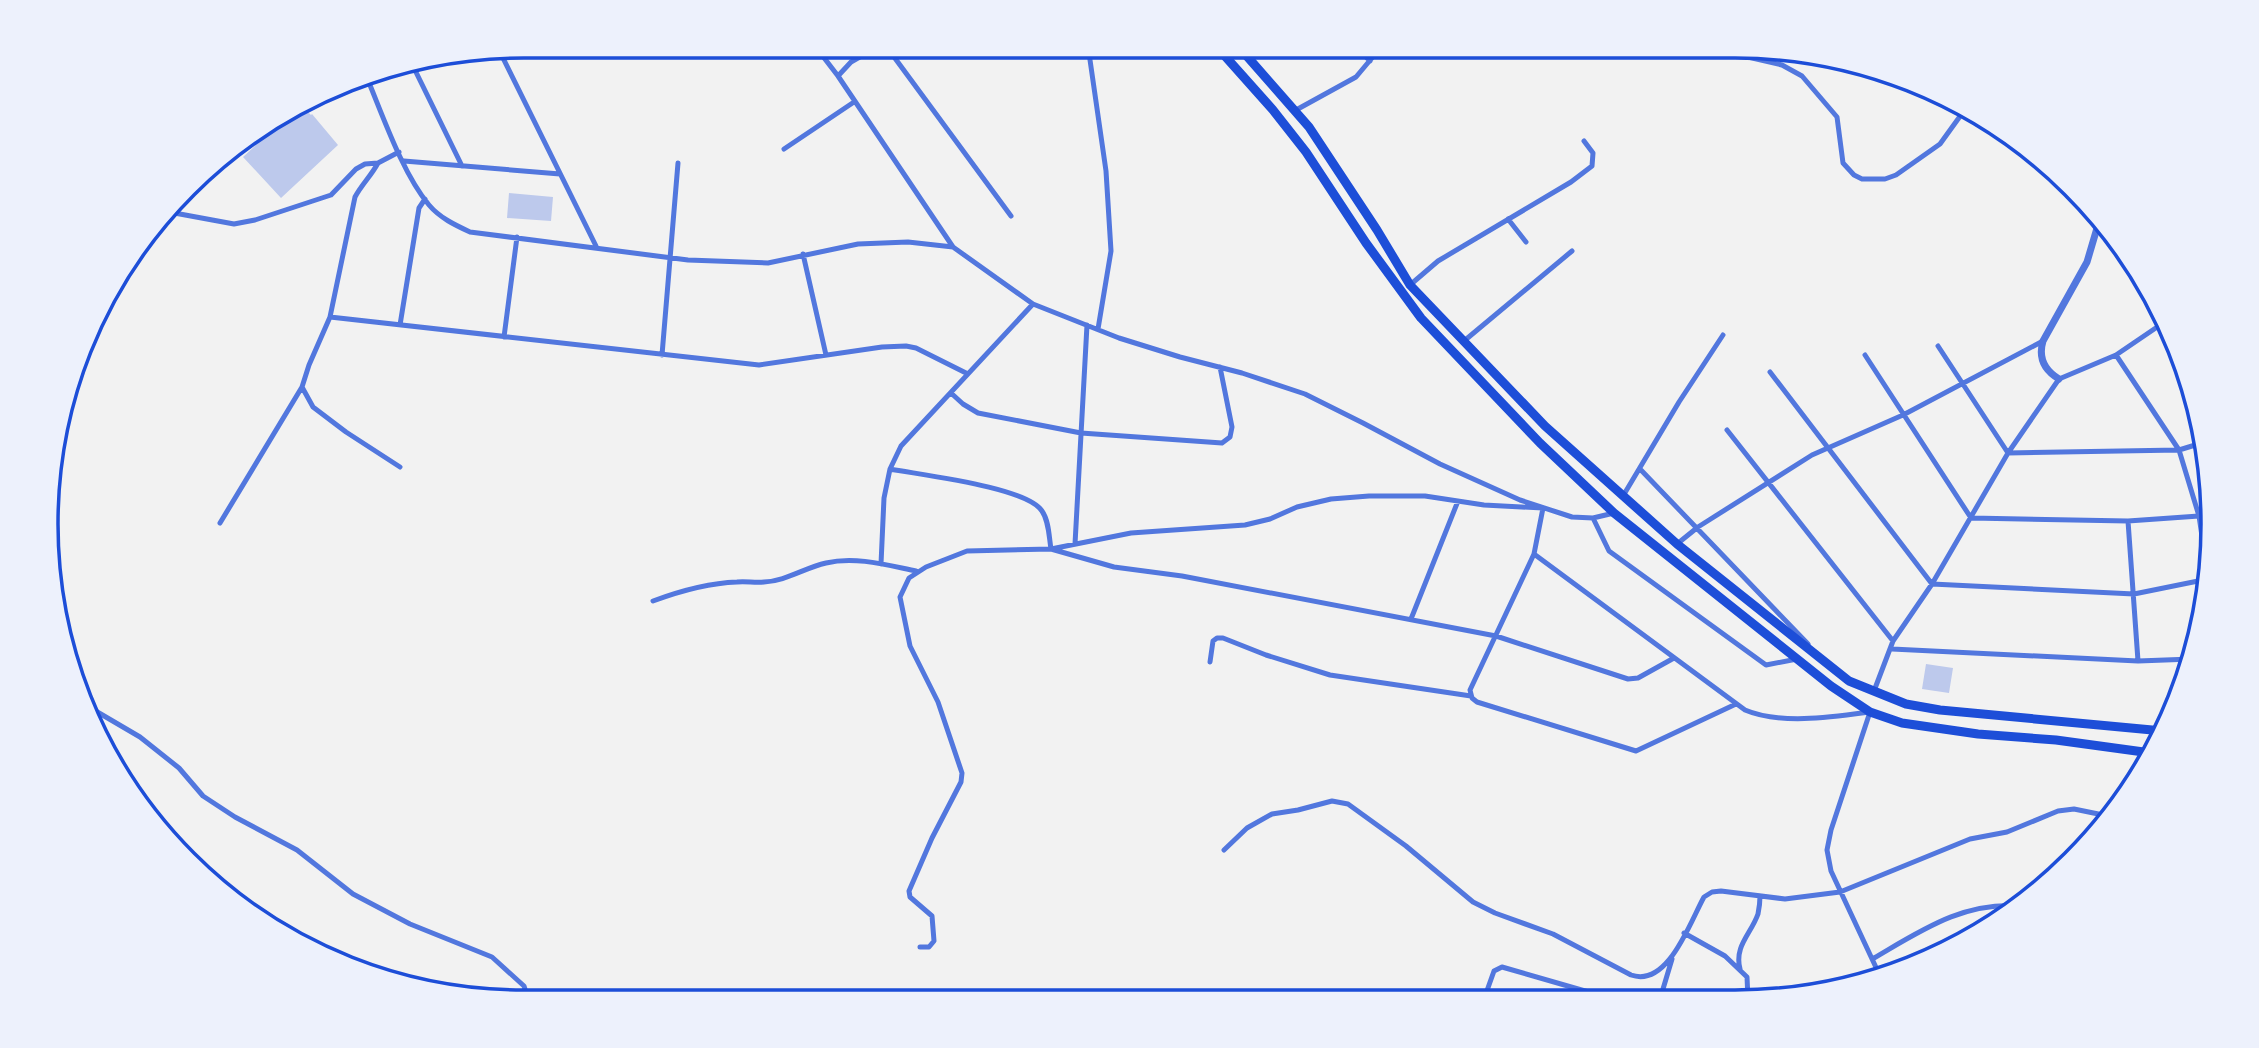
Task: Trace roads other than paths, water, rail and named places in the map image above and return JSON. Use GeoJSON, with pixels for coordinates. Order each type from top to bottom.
{"type":"FeatureCollection","features":[{"type":"Feature","properties":{"kind":"main road"},"geometry":{"type":"LineString","coordinates":[[1227,58],[1306,152],[1366,243],[1421,318],[1540,443],[1614,513],[1850,700],[1870,712],[1902,723],[1930,728],[2056,740],[2142,752]]}},
{"type":"Feature","properties":{"kind":"main road"},"geometry":{"type":"LineString","coordinates":[[1249,58],[1296,110],[1377,230],[1410,285],[1545,426],[1677,544],[1849,681],[1906,704],[1940,710],[2153,730]]}},
{"type":"Feature","properties":{"kind":"street"},"geometry":{"type":"LineString","coordinates":[[824,58],[953,247],[1033,304],[1098,330],[1304,394],[1440,464],[1520,500],[1572,517],[1614,513]]}},
{"type":"Feature","properties":{"kind":"street"},"geometry":{"type":"LineString","coordinates":[[838,76],[858,58]]}},
{"type":"Feature","properties":{"kind":"street"},"geometry":{"type":"LineString","coordinates":[[895,58],[1011,216]]}},
{"type":"Feature","properties":{"kind":"street"},"geometry":{"type":"LineString","coordinates":[[1090,58],[1106,171],[1111,251],[1098,330]]}},
{"type":"Feature","properties":{"kind":"street"},"geometry":{"type":"LineString","coordinates":[[1367,58],[1370,61]]}},
{"type":"Feature","properties":{"kind":"street"},"geometry":{"type":"LineString","coordinates":[[1296,110],[1356,77],[1372,58]]}},
{"type":"Feature","properties":{"kind":"street"},"geometry":{"type":"LineString","coordinates":[[503,59],[596,246]]}},
{"type":"Feature","properties":{"kind":"street"},"geometry":{"type":"LineString","coordinates":[[1755,59],[1782,65],[1802,76],[1837,117],[1843,163],[1848,170],[1862,179],[1885,179],[1896,175],[1940,144],[1960,116]]}},
{"type":"Feature","properties":{"kind":"street"},"geometry":{"type":"LineString","coordinates":[[415,71],[462,166]]}},
{"type":"Feature","properties":{"kind":"street"},"geometry":{"type":"LineString","coordinates":[[369,84],[412,181],[430,207],[449,222],[470,232],[669,257],[768,263],[858,244],[908,242],[953,247]]}},
{"type":"Feature","properties":{"kind":"street"},"geometry":{"type":"LineString","coordinates":[[784,149],[854,102]]}},
{"type":"Feature","properties":{"kind":"street"},"geometry":{"type":"LineString","coordinates":[[1410,285],[1438,261],[1571,182],[1592,166],[1593,153],[1584,141]]}},
{"type":"Feature","properties":{"kind":"street"},"geometry":{"type":"LineString","coordinates":[[176,213],[234,223],[250,221],[331,195],[356,169],[365,164],[378,163],[400,152]]}},
{"type":"Feature","properties":{"kind":"street"},"geometry":{"type":"LineString","coordinates":[[404,161],[560,174]]}},
{"type":"Feature","properties":{"kind":"street"},"geometry":{"type":"LineString","coordinates":[[220,523],[302,387],[330,317],[355,197],[378,163]]}},
{"type":"Feature","properties":{"kind":"street"},"geometry":{"type":"LineString","coordinates":[[662,355],[678,163]]}},
{"type":"Feature","properties":{"kind":"street"},"geometry":{"type":"LineString","coordinates":[[400,325],[419,208],[425,199]]}},
{"type":"Feature","properties":{"kind":"street"},"geometry":{"type":"LineString","coordinates":[[1508,219],[1526,242]]}},
{"type":"Feature","properties":{"kind":"street"},"geometry":{"type":"LineString","coordinates":[[2059,379],[2051,375],[2041,359],[2040,350],[2087,262],[2097,230]]}},
{"type":"Feature","properties":{"kind":"street"},"geometry":{"type":"LineString","coordinates":[[503,337],[517,237]]}},
{"type":"Feature","properties":{"kind":"street"},"geometry":{"type":"LineString","coordinates":[[1464,341],[1572,251]]}},
{"type":"Feature","properties":{"kind":"street"},"geometry":{"type":"LineString","coordinates":[[803,254],[826,355]]}},
{"type":"Feature","properties":{"kind":"street"},"geometry":{"type":"LineString","coordinates":[[881,564],[884,498],[890,469],[901,446],[1033,304]]}},
{"type":"Feature","properties":{"kind":"street"},"geometry":{"type":"LineString","coordinates":[[330,317],[759,365],[906,346],[916,348],[968,374]]}},
{"type":"Feature","properties":{"kind":"street"},"geometry":{"type":"LineString","coordinates":[[1075,544],[1087,325]]}},
{"type":"Feature","properties":{"kind":"street"},"geometry":{"type":"LineString","coordinates":[[1874,692],[1894,641],[1933,584],[2008,453],[2059,379],[2116,355],[2157,327]]}},
{"type":"Feature","properties":{"kind":"street"},"geometry":{"type":"LineString","coordinates":[[1622,497],[1723,335]]}},
{"type":"Feature","properties":{"kind":"street"},"geometry":{"type":"LineString","coordinates":[[1677,544],[1698,527],[1812,455],[1903,415],[2043,341]]}},
{"type":"Feature","properties":{"kind":"street"},"geometry":{"type":"LineString","coordinates":[[1938,346],[2008,453]]}},
{"type":"Feature","properties":{"kind":"street"},"geometry":{"type":"LineString","coordinates":[[1865,355],[1971,519]]}},
{"type":"Feature","properties":{"kind":"street"},"geometry":{"type":"LineString","coordinates":[[2116,355],[2179,450],[2201,529]]}},
{"type":"Feature","properties":{"kind":"street"},"geometry":{"type":"LineString","coordinates":[[951,393],[978,412],[1081,433],[1222,443],[1230,437],[1233,427],[1220,367]]}},
{"type":"Feature","properties":{"kind":"street"},"geometry":{"type":"LineString","coordinates":[[1770,372],[1933,584],[2134,594],[2197,580]]}},
{"type":"Feature","properties":{"kind":"street"},"geometry":{"type":"LineString","coordinates":[[302,387],[313,407],[400,467]]}},
{"type":"Feature","properties":{"kind":"street"},"geometry":{"type":"LineString","coordinates":[[1727,430],[1894,641]]}},
{"type":"Feature","properties":{"kind":"street"},"geometry":{"type":"LineString","coordinates":[[2008,453],[2179,450],[2194,445]]}},
{"type":"Feature","properties":{"kind":"street"},"geometry":{"type":"LineString","coordinates":[[890,469],[1000,490],[1028,500],[1042,511],[1046,519],[1051,548]]}},
{"type":"Feature","properties":{"kind":"street"},"geometry":{"type":"LineString","coordinates":[[1640,469],[1827,664]]}},
{"type":"Feature","properties":{"kind":"street"},"geometry":{"type":"LineString","coordinates":[[920,947],[929,947],[934,941],[932,916],[910,897],[909,891],[961,782],[962,773],[937,702],[910,646],[900,597],[903,587],[916,571],[967,551],[1051,548],[1130,533],[1245,525],[1270,519],[1297,507],[1331,499],[1425,496],[1484,505],[1543,508]]}},
{"type":"Feature","properties":{"kind":"street"},"geometry":{"type":"LineString","coordinates":[[1411,620],[1458,501]]}},
{"type":"Feature","properties":{"kind":"street"},"geometry":{"type":"LineString","coordinates":[[1543,508],[1534,554],[1470,690],[1471,696],[1477,702],[1636,751],[1736,704]]}},
{"type":"Feature","properties":{"kind":"street"},"geometry":{"type":"LineString","coordinates":[[1971,519],[2128,521],[2199,516]]}},
{"type":"Feature","properties":{"kind":"street"},"geometry":{"type":"LineString","coordinates":[[1593,517],[1609,551],[1766,665],[1797,659]]}},
{"type":"Feature","properties":{"kind":"street"},"geometry":{"type":"LineString","coordinates":[[2128,521],[2138,661]]}},
{"type":"Feature","properties":{"kind":"street"},"geometry":{"type":"LineString","coordinates":[[1051,548],[1114,567],[1182,576],[1496,636],[1628,679],[1638,678],[1674,658]]}},
{"type":"Feature","properties":{"kind":"street"},"geometry":{"type":"LineString","coordinates":[[1534,554],[1736,704],[1755,715],[1813,719],[1870,712],[1831,830],[1827,850],[1831,871],[1877,968]]}},
{"type":"Feature","properties":{"kind":"street"},"geometry":{"type":"LineString","coordinates":[[653,601],[680,591],[708,586],[736,582],[763,583],[783,579],[827,563],[854,560],[916,571]]}},
{"type":"Feature","properties":{"kind":"street"},"geometry":{"type":"LineString","coordinates":[[1210,662],[1213,641],[1223,638],[1330,675],[1471,696]]}},
{"type":"Feature","properties":{"kind":"street"},"geometry":{"type":"LineString","coordinates":[[1892,649],[2138,661],[2181,659]]}},
{"type":"Feature","properties":{"kind":"street"},"geometry":{"type":"LineString","coordinates":[[97,711],[150,745],[179,768],[203,796],[235,817],[297,850],[353,894],[411,925],[492,957],[525,990]]}},
{"type":"Feature","properties":{"kind":"street"},"geometry":{"type":"LineString","coordinates":[[1224,850],[1247,828],[1272,814],[1340,801],[1406,846],[1473,902],[1494,913],[1553,933],[1637,977],[1649,976],[1673,956]]}},
{"type":"Feature","properties":{"kind":"street"},"geometry":{"type":"LineString","coordinates":[[1663,990],[1673,956],[1684,933],[1704,897],[1712,892],[1785,899],[1840,892],[1970,839],[2007,832],[2058,810],[2074,809],[2100,814]]}},
{"type":"Feature","properties":{"kind":"street"},"geometry":{"type":"LineString","coordinates":[[1741,972],[1738,953],[1758,915],[1760,896]]}},
{"type":"Feature","properties":{"kind":"street"},"geometry":{"type":"LineString","coordinates":[[1874,958],[1962,911],[2005,904]]}},
{"type":"Feature","properties":{"kind":"street"},"geometry":{"type":"LineString","coordinates":[[1684,933],[1724,956],[1746,977],[1747,990]]}},
{"type":"Feature","properties":{"kind":"street"},"geometry":{"type":"LineString","coordinates":[[1487,990],[1494,971],[1502,967],[1582,990]]}}]}
